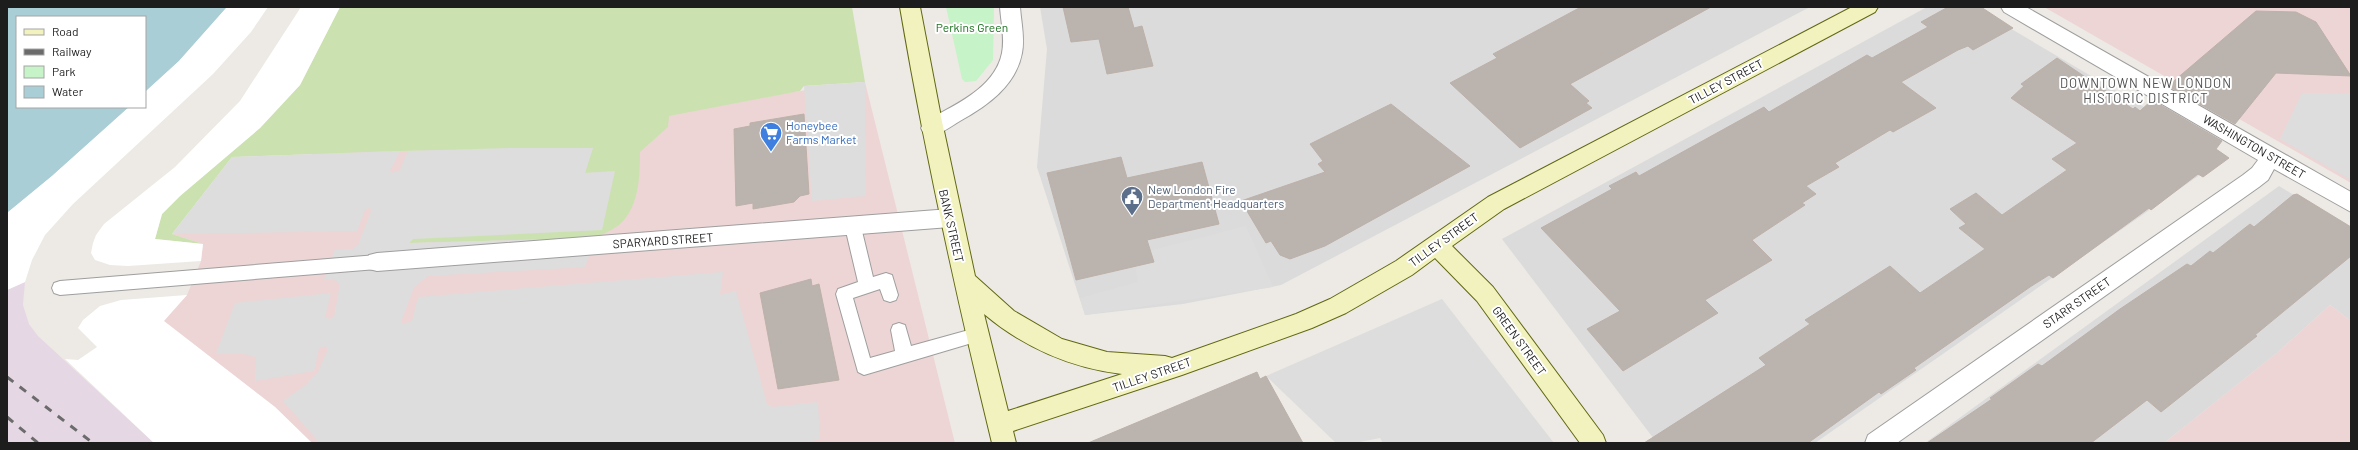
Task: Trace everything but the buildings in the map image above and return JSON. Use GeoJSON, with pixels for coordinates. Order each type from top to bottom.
{"type":"FeatureCollection","features":[{"type":"Feature","properties":{"kind":"main road","name":"BANK STREET"},"geometry":{"type":"LineString","coordinates":[[910,7],[950,218],[976,335],[1002,434]]}},
{"type":"Feature","properties":{"kind":"main road","name":"TILLEY STREET"},"geometry":{"type":"LineString","coordinates":[[1002,434],[1182,365],[1304,321],[1338,306],[1404,268],[1496,203],[1868,7]]}},
{"type":"Feature","properties":{"kind":"main road","name":"GREEN STREET"},"geometry":{"type":"LineString","coordinates":[[1436,245],[1485,294],[1594,443]]}},
{"type":"Feature","properties":{"kind":"main road"},"geometry":{"type":"LineString","coordinates":[[963,278],[982,300],[1006,320],[1034,337],[1064,350],[1092,359],[1121,364],[1152,366],[1182,365]]}},
{"type":"Feature","properties":{"kind":"street"},"geometry":{"type":"LineString","coordinates":[[932,128],[979,100],[1001,78],[1012,53],[1010,7]]}},
{"type":"Feature","properties":{"kind":"street","name":"WASHINGTON STREET"},"geometry":{"type":"LineString","coordinates":[[2011,7],[2351,203]]}},
{"type":"Feature","properties":{"kind":"street","name":"STARR STREET"},"geometry":{"type":"LineString","coordinates":[[1877,443],[2251,181],[2260,174],[2271,158]]}},
{"type":"Feature","properties":{"kind":"street","name":"SPARYARD STREET"},"geometry":{"type":"LineString","coordinates":[[377,262],[950,218]]}},
{"type":"Feature","properties":{"kind":"lane"},"geometry":{"type":"LineString","coordinates":[[853,226],[867,286]]}},
{"type":"Feature","properties":{"kind":"lane"},"geometry":{"type":"LineString","coordinates":[[60,288],[377,262]]}},
{"type":"Feature","properties":{"kind":"lane"},"geometry":{"type":"LineString","coordinates":[[890,295],[886,280],[844,294],[864,367],[976,335]]}},
{"type":"Feature","properties":{"kind":"lane"},"geometry":{"type":"LineString","coordinates":[[899,330],[905,355]]}},
{"type":"Feature","properties":{"kind":"shaded area"},"geometry":{"type":"Polygon","coordinates":[[[1040,7],[1810,7],[1281,285],[1183,304],[1085,315],[1037,167],[1047,49],[1040,7]]]}},
{"type":"Feature","properties":{"kind":"shaded area"},"geometry":{"type":"Polygon","coordinates":[[[1927,7],[1974,7],[2227,156],[1815,443],[1657,443],[1502,239],[1927,7]]]}},
{"type":"Feature","properties":{"kind":"shaded area"},"geometry":{"type":"Polygon","coordinates":[[[2044,7],[2351,7],[2351,183],[2044,7]]]}},
{"type":"Feature","properties":{"kind":"shaded area"},"geometry":{"type":"Polygon","coordinates":[[[865,82],[955,443],[312,443],[275,407],[163,321],[187,295],[201,261],[203,244],[172,234],[315,153],[509,148],[661,110],[865,82]]]}},
{"type":"Feature","properties":{"kind":"shaded area"},"geometry":{"type":"Polygon","coordinates":[[[865,82],[866,196],[812,201],[804,86],[865,82]]]}},
{"type":"Feature","properties":{"kind":"shaded area"},"geometry":{"type":"Polygon","coordinates":[[[2302,93],[2351,94],[2351,180],[2280,139],[2302,93]]]}},
{"type":"Feature","properties":{"kind":"shaded area"},"geometry":{"type":"Polygon","coordinates":[[[509,148],[593,148],[585,173],[615,171],[602,230],[413,239],[409,243],[596,238],[585,267],[428,276],[414,287],[401,322],[403,324],[412,321],[418,297],[723,272],[720,295],[736,291],[767,404],[772,407],[818,402],[820,439],[803,443],[320,443],[283,401],[307,384],[318,372],[328,349],[326,346],[319,348],[314,371],[255,381],[256,357],[243,354],[216,354],[235,303],[331,293],[325,317],[330,319],[334,317],[340,284],[334,280],[324,279],[335,250],[353,249],[358,245],[372,209],[368,208],[365,210],[357,231],[172,234],[232,157],[400,151],[390,171],[392,173],[400,170],[408,151],[509,148]]]}},
{"type":"Feature","properties":{"kind":"shaded area"},"geometry":{"type":"Polygon","coordinates":[[[2279,186],[2351,229],[2351,321],[2330,305],[2278,352],[2164,443],[1925,443],[2279,186]]]}},
{"type":"Feature","properties":{"kind":"shaded area"},"geometry":{"type":"Polygon","coordinates":[[[1246,226],[1273,287],[1085,315],[1080,298],[1138,282],[1133,255],[1246,226]]]}},
{"type":"Feature","properties":{"kind":"shaded area"},"geometry":{"type":"Polygon","coordinates":[[[25,282],[23,305],[29,324],[38,336],[154,443],[7,443],[7,290],[25,282]]]}},
{"type":"Feature","properties":{"kind":"shaded area"},"geometry":{"type":"Polygon","coordinates":[[[1442,299],[1554,443],[1383,443],[1380,438],[1355,443],[1336,443],[1266,376],[1442,299]]]}},
{"type":"Feature","properties":{"kind":"shaded area"},"geometry":{"type":"Polygon","coordinates":[[[2330,305],[2351,321],[2351,443],[2164,443],[2278,352],[2330,305]]]}},
{"type":"Feature","properties":{"kind":"green space"},"geometry":{"type":"Polygon","coordinates":[[[340,7],[852,7],[865,82],[804,86],[800,91],[669,116],[668,127],[640,152],[639,181],[632,208],[627,216],[615,228],[596,238],[409,243],[413,239],[615,172],[585,173],[592,148],[400,151],[232,157],[172,234],[203,244],[155,239],[162,214],[180,196],[260,128],[300,85],[340,7]]]}},
{"type":"Feature","properties":{"kind":"green space","name":"Perkins Green"},"geometry":{"type":"Polygon","coordinates":[[[946,7],[994,7],[993,60],[976,81],[965,82],[962,79],[946,7]]]}},
{"type":"Feature","properties":{"kind":"water"},"geometry":{"type":"Polygon","coordinates":[[[7,7],[227,7],[179,61],[146,91],[146,16],[16,16],[16,108],[128,108],[52,176],[7,213],[7,7]]]}},
{"type":"Feature","properties":{"kind":"pier"},"geometry":{"type":"Polygon","coordinates":[[[227,7],[268,7],[251,32],[213,74],[73,204],[45,235],[32,260],[25,282],[7,290],[7,213],[52,176],[128,108],[146,108],[146,91],[179,61],[227,7]]]}},
{"type":"Feature","properties":{"kind":"pier"},"geometry":{"type":"Polygon","coordinates":[[[301,7],[340,7],[300,85],[260,128],[180,196],[162,214],[155,239],[203,244],[201,261],[128,266],[110,265],[95,260],[91,253],[93,243],[96,235],[104,224],[175,167],[240,101],[301,7]]]}},
{"type":"Feature","properties":{"kind":"pier"},"geometry":{"type":"Polygon","coordinates":[[[187,295],[164,321],[275,407],[312,443],[154,443],[65,359],[78,360],[97,347],[78,328],[83,320],[100,306],[121,300],[187,295]]]}},
{"type":"Feature","properties":{"kind":"railway"},"geometry":{"type":"LineString","coordinates":[[7,377],[93,443]]}},
{"type":"Feature","properties":{"kind":"railway"},"geometry":{"type":"LineString","coordinates":[[7,417],[38,443]]}},
{"type":"Feature","properties":{"kind":"place","name":"Honeybee Farms Market"},"geometry":{"type":"Point","coordinates":[771,152]}},
{"type":"Feature","properties":{"kind":"place","name":"New London Fire Department Headquarters"},"geometry":{"type":"Point","coordinates":[1132,216]}},
{"type":"Feature","properties":{"kind":"district","name":"DOWNTOWN NEW LONDON HISTORIC DISTRICT"},"geometry":{"type":"Point","coordinates":[2146,90]}}]}
